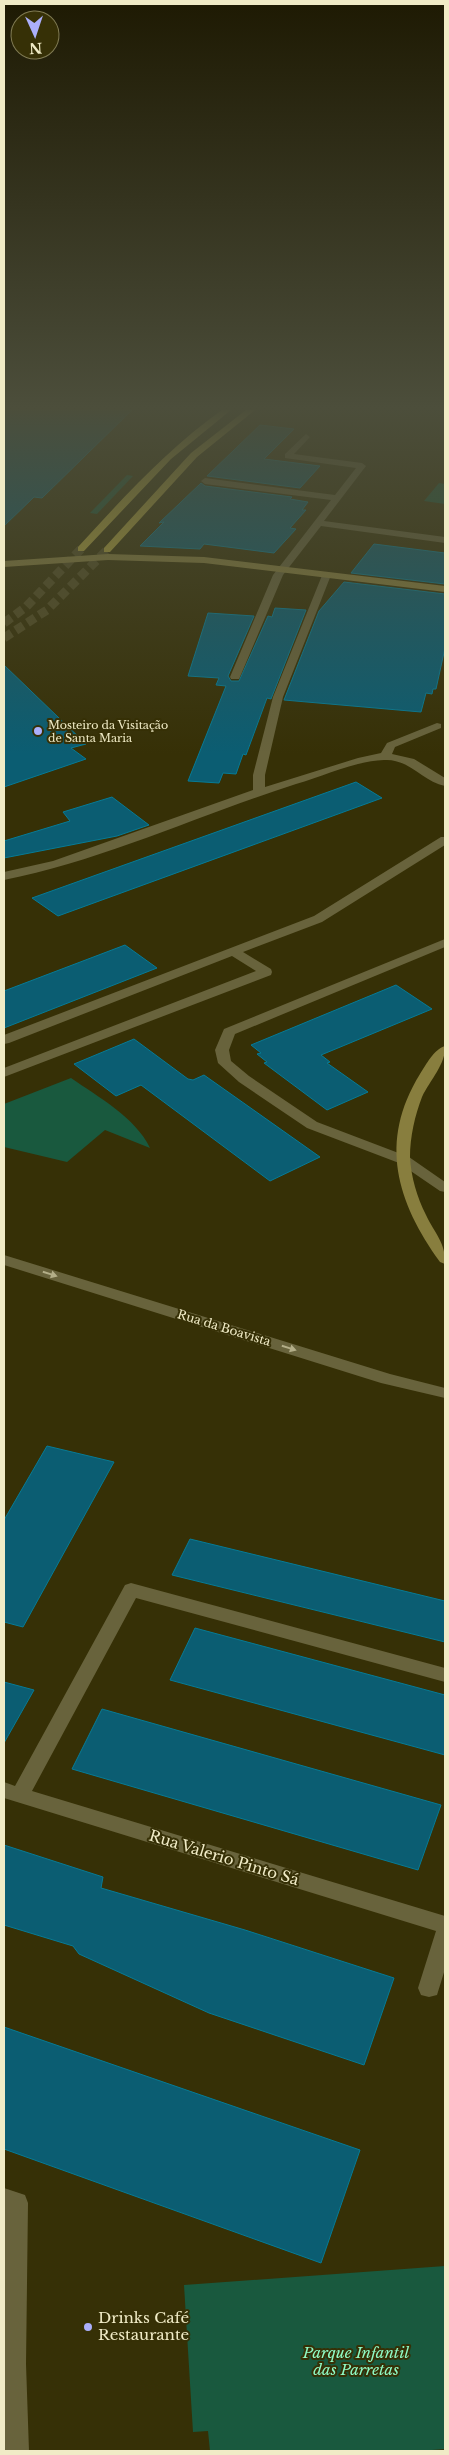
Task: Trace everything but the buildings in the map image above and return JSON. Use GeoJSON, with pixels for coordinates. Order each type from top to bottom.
{"type":"FeatureCollection","features":[{"type":"Feature","properties":{"kind":"highway"},"geometry":{"type":"LineString","coordinates":[[81,549],[104,525]]}},
{"type":"Feature","properties":{"kind":"highway"},"geometry":{"type":"LineString","coordinates":[[107,550],[130,525]]}},
{"type":"Feature","properties":{"kind":"street"},"geometry":{"type":"LineString","coordinates":[[235,677],[281,570],[319,525]]}},
{"type":"Feature","properties":{"kind":"street"},"geometry":{"type":"LineString","coordinates":[[332,525],[445,540]]}},
{"type":"Feature","properties":{"kind":"street"},"geometry":{"type":"LineString","coordinates":[[4,564],[108,557],[165,558],[445,589]]}},
{"type":"Feature","properties":{"kind":"street"},"geometry":{"type":"LineString","coordinates":[[4,573],[68,559]]}},
{"type":"Feature","properties":{"kind":"street"},"geometry":{"type":"LineString","coordinates":[[259,792],[259,775],[278,697],[326,576]]}},
{"type":"Feature","properties":{"kind":"street"},"geometry":{"type":"LineString","coordinates":[[385,756],[391,745],[437,726]]}},
{"type":"Feature","properties":{"kind":"street"},"geometry":{"type":"LineString","coordinates":[[4,876],[57,864],[259,792],[362,760],[385,756],[410,761],[445,783]]}},
{"type":"Feature","properties":{"kind":"street"},"geometry":{"type":"LineString","coordinates":[[4,1040],[318,919],[445,840]]}},
{"type":"Feature","properties":{"kind":"street"},"geometry":{"type":"LineString","coordinates":[[445,943],[229,1032],[222,1050],[225,1063],[244,1079],[312,1125],[404,1160],[445,1188]]}},
{"type":"Feature","properties":{"kind":"street"},"geometry":{"type":"LineString","coordinates":[[4,1073],[266,972],[234,952]]}},
{"type":"Feature","properties":{"kind":"street"},"geometry":{"type":"LineString","coordinates":[[445,1050],[433,1063],[408,1114],[404,1160],[408,1190],[429,1237],[445,1259]]}},
{"type":"Feature","properties":{"kind":"street","name":"Rua da Boavista"},"geometry":{"type":"LineString","coordinates":[[4,1260],[387,1379],[445,1393]]}},
{"type":"Feature","properties":{"kind":"street"},"geometry":{"type":"LineString","coordinates":[[12,1792],[131,1590],[445,1675]]}},
{"type":"Feature","properties":{"kind":"street","name":"Rua Valerio Pinto Sá"},"geometry":{"type":"LineString","coordinates":[[12,1792],[445,1925]]}},
{"type":"Feature","properties":{"kind":"street"},"geometry":{"type":"LineString","coordinates":[[429,1988],[445,1934]]}},
{"type":"Feature","properties":{"kind":"street"},"geometry":{"type":"LineString","coordinates":[[4,2199],[17,2203],[9,2365],[17,2451]]}},
{"type":"Feature","properties":{"kind":"green space"},"geometry":{"type":"Polygon","coordinates":[[[71,1078],[126,1117],[150,1148],[105,1130],[67,1162],[4,1147],[4,1104],[71,1078]]]}},
{"type":"Feature","properties":{"kind":"green space","name":"Parque Infantil das Parretas"},"geometry":{"type":"Polygon","coordinates":[[[445,2266],[445,2449],[419,2451],[210,2451],[208,2431],[193,2432],[184,2285],[445,2266]]]}},
{"type":"Feature","properties":{"kind":"tunnel"},"geometry":{"type":"LineString","coordinates":[[4,623],[26,607],[81,549]]}},
{"type":"Feature","properties":{"kind":"tunnel"},"geometry":{"type":"LineString","coordinates":[[4,638],[47,610],[107,550]]}},
{"type":"Feature","properties":{"kind":"place","name":"Mosteiro da Visitação de Santa Maria"},"geometry":{"type":"Point","coordinates":[38,731]}},
{"type":"Feature","properties":{"kind":"place","name":"Drinks Café Restaurante"},"geometry":{"type":"Point","coordinates":[88,2327]}}]}
